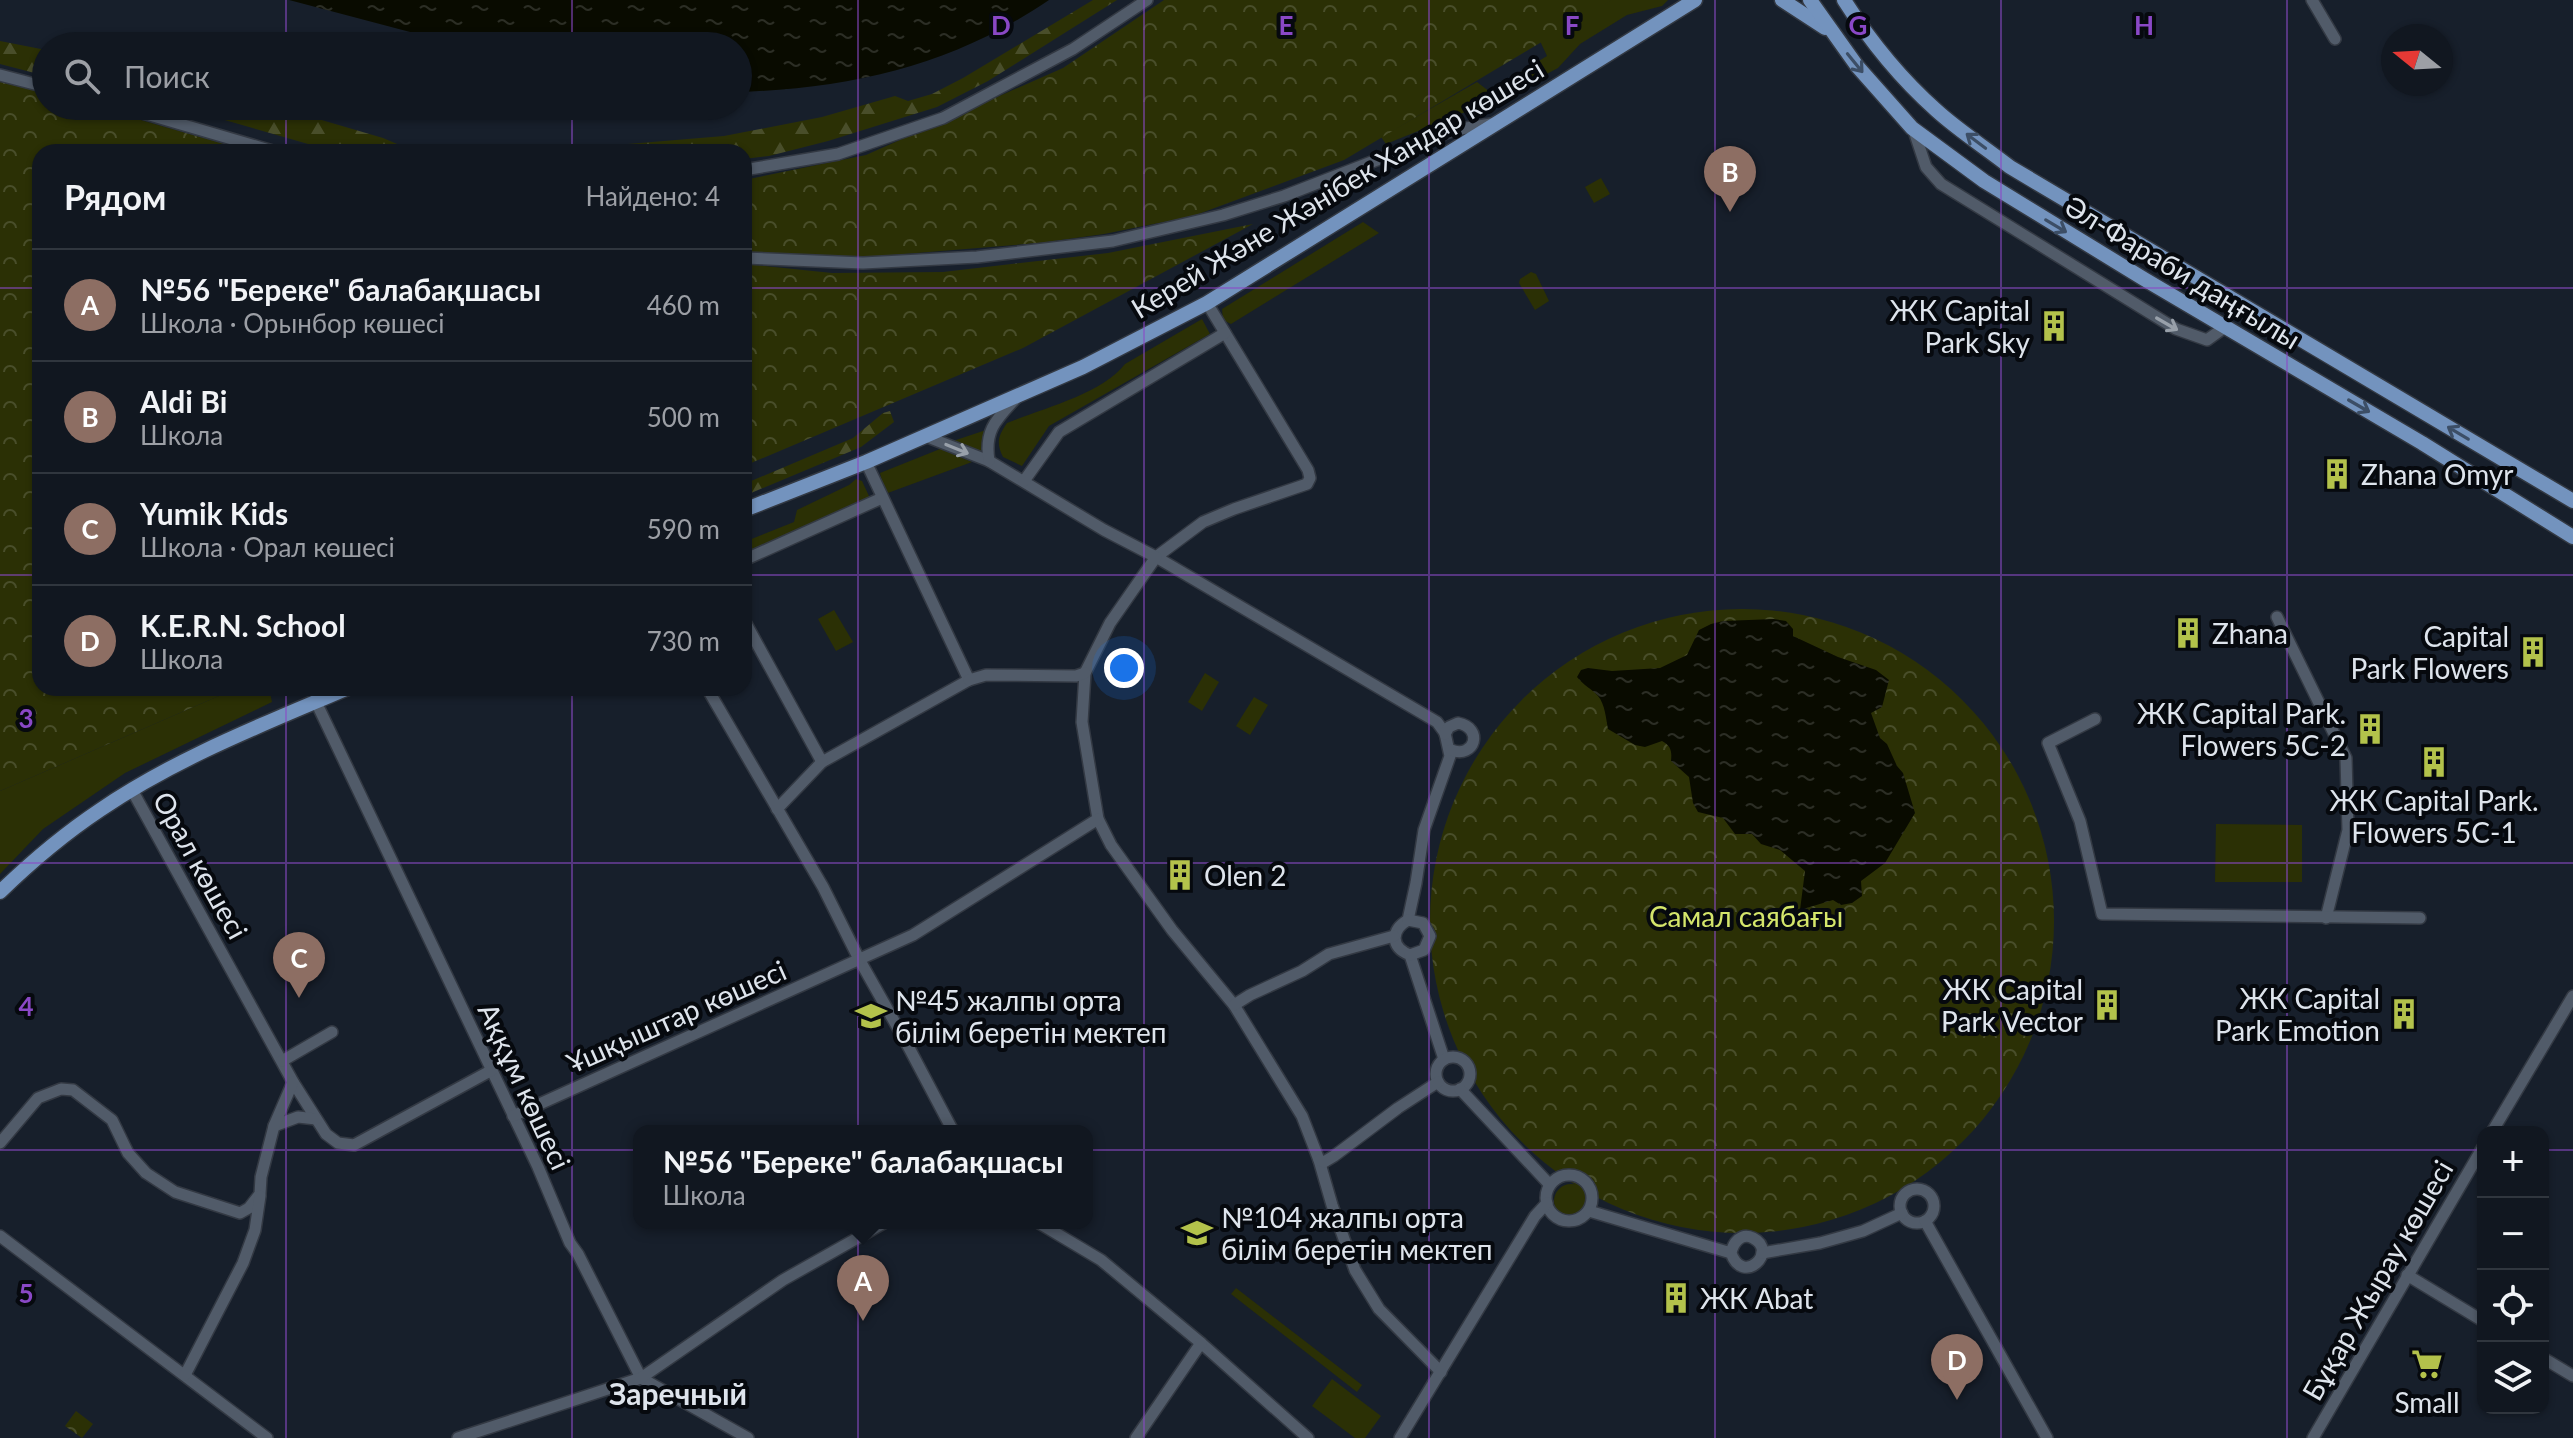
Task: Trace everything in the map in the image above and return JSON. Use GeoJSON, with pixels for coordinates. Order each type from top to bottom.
{"type":"FeatureCollection","features":[{"type":"Feature","properties":{"kind":"main road","name":"Керей Және Жәнібек Хандар көшесі"},"geometry":{"type":"LineString","coordinates":[[752,508],[844,476],[866,462],[1083,367],[1207,303],[1695,0]]}},
{"type":"Feature","properties":{"kind":"main road"},"geometry":{"type":"LineString","coordinates":[[1782,0],[1831,31]]}},
{"type":"Feature","properties":{"kind":"main road","name":"Әл-Фараби даңғылы"},"geometry":{"type":"LineString","coordinates":[[1810,0],[1857,66],[1912,128],[2017,202],[2422,443],[2573,537]]}},
{"type":"Feature","properties":{"kind":"main road","name":"Әл-Фараби даңғылы"},"geometry":{"type":"LineString","coordinates":[[1849,4],[1869,38],[1895,70],[1937,111],[2010,167],[2573,501]]}},
{"type":"Feature","properties":{"kind":"main road"},"geometry":{"type":"LineString","coordinates":[[2162,290],[2177,265]]}},
{"type":"Feature","properties":{"kind":"main road"},"geometry":{"type":"LineString","coordinates":[[0,892],[57,840],[132,790],[183,762],[330,696]]}},
{"type":"Feature","properties":{"kind":"street"},"geometry":{"type":"LineString","coordinates":[[752,169],[838,154],[943,118],[1073,49],[1147,0]]}},
{"type":"Feature","properties":{"kind":"street"},"geometry":{"type":"LineString","coordinates":[[2312,0],[2335,39]]}},
{"type":"Feature","properties":{"kind":"street"},"geometry":{"type":"LineString","coordinates":[[0,75],[32,83]]}},
{"type":"Feature","properties":{"kind":"street"},"geometry":{"type":"LineString","coordinates":[[167,120],[249,144]]}},
{"type":"Feature","properties":{"kind":"street"},"geometry":{"type":"LineString","coordinates":[[752,258],[877,262],[977,257],[1113,241],[1223,215],[1355,170],[1454,130],[1496,124]]}},
{"type":"Feature","properties":{"kind":"street"},"geometry":{"type":"LineString","coordinates":[[1912,128],[1926,167],[1941,184],[2119,302],[2192,337],[2207,340],[2225,327]]}},
{"type":"Feature","properties":{"kind":"street"},"geometry":{"type":"LineString","coordinates":[[1207,303],[1310,478],[1307,484],[1203,522],[1156,557],[1110,623],[1085,673],[1082,722],[1098,819],[1111,845],[1172,930],[1234,1005],[1302,1116],[1355,1270],[1379,1309],[1441,1372]]}},
{"type":"Feature","properties":{"kind":"street"},"geometry":{"type":"LineString","coordinates":[[1024,481],[1059,432],[1225,333]]}},
{"type":"Feature","properties":{"kind":"street"},"geometry":{"type":"LineString","coordinates":[[989,461],[987,449],[991,426],[1017,397]]}},
{"type":"Feature","properties":{"kind":"street"},"geometry":{"type":"LineString","coordinates":[[925,436],[989,461],[1437,722],[1451,750],[1424,830],[1408,920]]}},
{"type":"Feature","properties":{"kind":"street"},"geometry":{"type":"LineString","coordinates":[[866,462],[969,680]]}},
{"type":"Feature","properties":{"kind":"street"},"geometry":{"type":"LineString","coordinates":[[752,556],[882,498]]}},
{"type":"Feature","properties":{"kind":"street"},"geometry":{"type":"LineString","coordinates":[[2277,617],[2346,758],[2348,830],[2326,918]]}},
{"type":"Feature","properties":{"kind":"street"},"geometry":{"type":"LineString","coordinates":[[752,635],[822,762]]}},
{"type":"Feature","properties":{"kind":"street"},"geometry":{"type":"LineString","coordinates":[[777,809],[822,762],[969,680],[986,675],[1076,676],[1085,673]]}},
{"type":"Feature","properties":{"kind":"street"},"geometry":{"type":"LineString","coordinates":[[712,696],[823,887],[950,1125]]}},
{"type":"Feature","properties":{"kind":"street","name":"Аққұм көшесі"},"geometry":{"type":"LineString","coordinates":[[316,702],[538,1167],[570,1243],[641,1378]]}},
{"type":"Feature","properties":{"kind":"street"},"geometry":{"type":"LineString","coordinates":[[2095,719],[2048,743],[2080,821],[2102,914],[2420,918]]}},
{"type":"Feature","properties":{"kind":"street"},"geometry":{"type":"LineString","coordinates":[[1445,734],[1449,727],[1458,723],[1468,726],[1473,733],[1473,742],[1468,750],[1459,753],[1451,750]]}},
{"type":"Feature","properties":{"kind":"street","name":"Орал көшесі"},"geometry":{"type":"LineString","coordinates":[[132,790],[293,1082],[326,1134],[338,1143],[354,1145],[492,1070]]}},
{"type":"Feature","properties":{"kind":"street","name":"Ұшқыштар көшесі"},"geometry":{"type":"LineString","coordinates":[[513,1116],[913,935],[1098,819]]}},
{"type":"Feature","properties":{"kind":"street"},"geometry":{"type":"LineString","coordinates":[[1408,920],[1423,923],[1430,936],[1424,950],[1410,955],[1396,945],[1394,936],[1398,926],[1408,920]]}},
{"type":"Feature","properties":{"kind":"street"},"geometry":{"type":"LineString","coordinates":[[1234,1005],[1329,954],[1394,936]]}},
{"type":"Feature","properties":{"kind":"street"},"geometry":{"type":"LineString","coordinates":[[1410,955],[1444,1059]]}},
{"type":"Feature","properties":{"kind":"street"},"geometry":{"type":"LineString","coordinates":[[2496,1126],[2573,996]]}},
{"type":"Feature","properties":{"kind":"street"},"geometry":{"type":"LineString","coordinates":[[282,1061],[332,1032]]}},
{"type":"Feature","properties":{"kind":"street"},"geometry":{"type":"LineString","coordinates":[[1459,1058],[1469,1070],[1466,1085],[1450,1091],[1438,1082],[1437,1067],[1444,1059],[1459,1058]]}},
{"type":"Feature","properties":{"kind":"street"},"geometry":{"type":"LineString","coordinates":[[185,1375],[243,1263],[255,1230],[261,1177],[274,1126],[293,1082]]}},
{"type":"Feature","properties":{"kind":"street"},"geometry":{"type":"LineString","coordinates":[[1319,1160],[1324,1162],[1334,1156],[1438,1082]]}},
{"type":"Feature","properties":{"kind":"street"},"geometry":{"type":"LineString","coordinates":[[0,1143],[38,1098],[61,1089],[73,1090],[112,1120],[128,1153],[146,1173],[175,1192],[240,1213],[249,1208],[260,1194]]}},
{"type":"Feature","properties":{"kind":"street"},"geometry":{"type":"LineString","coordinates":[[1460,1089],[1550,1185]]}},
{"type":"Feature","properties":{"kind":"street"},"geometry":{"type":"LineString","coordinates":[[274,1126],[290,1118],[316,1119]]}},
{"type":"Feature","properties":{"kind":"street","name":"Бұқар Жырау көшесі"},"geometry":{"type":"LineString","coordinates":[[2313,1438],[2477,1157]]}},
{"type":"Feature","properties":{"kind":"street"},"geometry":{"type":"LineString","coordinates":[[1570,1175],[1582,1179],[1590,1188],[1593,1199],[1589,1211],[1580,1219],[1568,1221],[1557,1218],[1548,1209],[1546,1197],[1550,1185],[1559,1177],[1570,1175]]}},
{"type":"Feature","properties":{"kind":"street"},"geometry":{"type":"LineString","coordinates":[[1910,1191],[1927,1192],[1934,1201],[1933,1213],[1925,1221],[1913,1223],[1902,1213],[1900,1205],[1910,1191]]}},
{"type":"Feature","properties":{"kind":"street"},"geometry":{"type":"LineString","coordinates":[[1400,1438],[1535,1216],[1547,1203]]}},
{"type":"Feature","properties":{"kind":"street"},"geometry":{"type":"LineString","coordinates":[[1589,1211],[1731,1253]]}},
{"type":"Feature","properties":{"kind":"street"},"geometry":{"type":"LineString","coordinates":[[1762,1253],[1820,1243],[1863,1231],[1902,1213]]}},
{"type":"Feature","properties":{"kind":"street"},"geometry":{"type":"LineString","coordinates":[[1925,1221],[2047,1438]]}},
{"type":"Feature","properties":{"kind":"street"},"geometry":{"type":"LineString","coordinates":[[458,1438],[484,1435],[641,1378],[783,1280],[873,1229]]}},
{"type":"Feature","properties":{"kind":"street"},"geometry":{"type":"LineString","coordinates":[[1049,1229],[1101,1260],[1308,1438]]}},
{"type":"Feature","properties":{"kind":"street"},"geometry":{"type":"LineString","coordinates":[[0,1236],[267,1438]]}},
{"type":"Feature","properties":{"kind":"street"},"geometry":{"type":"LineString","coordinates":[[1747,1236],[1755,1238],[1761,1245],[1760,1260],[1747,1268],[1734,1260],[1731,1253],[1733,1245],[1747,1236]]}},
{"type":"Feature","properties":{"kind":"street"},"geometry":{"type":"LineString","coordinates":[[2407,1275],[2477,1317]]}},
{"type":"Feature","properties":{"kind":"street"},"geometry":{"type":"LineString","coordinates":[[1136,1438],[1201,1343]]}},
{"type":"Feature","properties":{"kind":"street"},"geometry":{"type":"LineString","coordinates":[[2549,1362],[2573,1376]]}},
{"type":"Feature","properties":{"kind":"street"},"geometry":{"type":"LineString","coordinates":[[641,1378],[748,1438]]}},
{"type":"Feature","properties":{"kind":"green space"},"geometry":{"type":"Polygon","coordinates":[[[1093,0],[1117,0],[988,81],[937,107],[769,156],[752,158],[752,144],[628,144],[724,136],[822,117],[895,96],[908,101],[932,94],[1093,0]]]}},
{"type":"Feature","properties":{"kind":"green space"},"geometry":{"type":"Polygon","coordinates":[[[1164,0],[1612,0],[1344,160],[1193,216],[1039,243],[867,257],[752,252],[752,178],[866,155],[1063,68],[1164,0]]]}},
{"type":"Feature","properties":{"kind":"green space"},"geometry":{"type":"Polygon","coordinates":[[[1611,0],[1668,0],[1662,6],[1627,15],[1580,44],[1558,68],[1524,86],[1516,75],[1547,56],[1540,41],[1611,0]]]}},
{"type":"Feature","properties":{"kind":"green space"},"geometry":{"type":"Polygon","coordinates":[[[0,41],[32,47],[32,72],[0,64],[0,41]]]}},
{"type":"Feature","properties":{"kind":"green space"},"geometry":{"type":"Polygon","coordinates":[[[0,80],[32,89],[32,120],[141,120],[224,144],[32,144],[32,696],[219,696],[0,791],[0,80]]]}},
{"type":"Feature","properties":{"kind":"green space"},"geometry":{"type":"Polygon","coordinates":[[[1477,82],[1490,92],[1499,88],[1505,96],[1386,144],[1381,137],[1477,82]]]}},
{"type":"Feature","properties":{"kind":"green space"},"geometry":{"type":"Polygon","coordinates":[[[225,120],[322,120],[397,144],[308,144],[225,120]]]}},
{"type":"Feature","properties":{"kind":"green space"},"geometry":{"type":"Polygon","coordinates":[[[1601,178],[1610,194],[1594,203],[1585,187],[1601,178]]]}},
{"type":"Feature","properties":{"kind":"green space"},"geometry":{"type":"Polygon","coordinates":[[[1363,222],[1379,233],[1231,324],[1223,320],[1222,309],[1363,222]]]}},
{"type":"Feature","properties":{"kind":"green space"},"geometry":{"type":"Polygon","coordinates":[[[1253,224],[1023,348],[752,463],[752,265],[832,273],[943,272],[1108,253],[1253,224]]]}},
{"type":"Feature","properties":{"kind":"green space"},"geometry":{"type":"Polygon","coordinates":[[[1531,272],[1536,274],[1549,301],[1535,310],[1519,283],[1531,272]]]}},
{"type":"Feature","properties":{"kind":"green space"},"geometry":{"type":"Polygon","coordinates":[[[1202,319],[1210,334],[1049,426],[1022,466],[1003,457],[999,440],[1007,423],[1102,384],[1125,364],[1202,319]]]}},
{"type":"Feature","properties":{"kind":"green space"},"geometry":{"type":"Polygon","coordinates":[[[890,411],[894,422],[861,447],[752,493],[752,481],[853,438],[883,413],[890,411]]]}},
{"type":"Feature","properties":{"kind":"green space"},"geometry":{"type":"Polygon","coordinates":[[[986,430],[984,454],[953,441],[986,430]]]}},
{"type":"Feature","properties":{"kind":"green space"},"geometry":{"type":"Polygon","coordinates":[[[940,449],[972,462],[885,494],[880,473],[940,449]]]}},
{"type":"Feature","properties":{"kind":"green space"},"geometry":{"type":"Polygon","coordinates":[[[856,479],[862,481],[868,501],[752,551],[752,539],[794,522],[797,510],[856,479]]]}},
{"type":"Feature","properties":{"kind":"green space","name":"Самал саябағы"},"geometry":{"type":"Polygon","coordinates":[[[1742,609],[1803,615],[1862,632],[1915,661],[1963,700],[2002,748],[2031,801],[2048,860],[2054,921],[2048,982],[2031,1041],[2002,1094],[1963,1142],[1915,1181],[1862,1210],[1803,1227],[1742,1233],[1681,1227],[1622,1210],[1569,1181],[1521,1142],[1482,1094],[1453,1041],[1436,982],[1430,921],[1436,860],[1453,801],[1482,748],[1521,700],[1569,661],[1622,632],[1681,615],[1742,609]]]}},
{"type":"Feature","properties":{"kind":"green space"},"geometry":{"type":"Polygon","coordinates":[[[834,610],[853,642],[836,651],[818,619],[834,610]]]}},
{"type":"Feature","properties":{"kind":"green space"},"geometry":{"type":"Polygon","coordinates":[[[1205,673],[1219,682],[1202,711],[1188,702],[1205,673]]]}},
{"type":"Feature","properties":{"kind":"green space"},"geometry":{"type":"Polygon","coordinates":[[[219,696],[271,696],[272,702],[125,773],[43,829],[0,874],[0,791],[219,696]]]}},
{"type":"Feature","properties":{"kind":"green space"},"geometry":{"type":"Polygon","coordinates":[[[1254,697],[1268,705],[1250,735],[1236,726],[1254,697]]]}},
{"type":"Feature","properties":{"kind":"green space"},"geometry":{"type":"Polygon","coordinates":[[[2216,824],[2302,825],[2302,882],[2215,882],[2216,824]]]}},
{"type":"Feature","properties":{"kind":"green space"},"geometry":{"type":"Polygon","coordinates":[[[1571,1184],[1583,1189],[1588,1201],[1583,1213],[1571,1218],[1559,1213],[1554,1201],[1559,1189],[1571,1184]]]}},
{"type":"Feature","properties":{"kind":"green space"},"geometry":{"type":"Polygon","coordinates":[[[1236,1288],[1362,1385],[1357,1392],[1231,1294],[1236,1288]]]}},
{"type":"Feature","properties":{"kind":"green space"},"geometry":{"type":"Polygon","coordinates":[[[1332,1379],[1381,1416],[1365,1438],[1355,1438],[1312,1406],[1332,1379]]]}},
{"type":"Feature","properties":{"kind":"green space"},"geometry":{"type":"Polygon","coordinates":[[[76,1411],[93,1424],[82,1438],[65,1426],[76,1411]]]}},
{"type":"Feature","properties":{"kind":"water"},"geometry":{"type":"Polygon","coordinates":[[[289,0],[1049,0],[1013,22],[939,57],[862,78],[781,90],[752,91],[752,32],[410,32],[289,0]]]}},
{"type":"Feature","properties":{"kind":"water"},"geometry":{"type":"Polygon","coordinates":[[[1774,619],[1786,621],[1793,629],[1793,636],[1876,670],[1889,680],[1882,707],[1871,713],[1880,738],[1887,744],[1903,773],[1915,813],[1885,863],[1861,881],[1862,896],[1852,903],[1841,905],[1833,900],[1800,910],[1805,871],[1780,850],[1761,844],[1752,834],[1735,834],[1723,818],[1698,812],[1693,803],[1689,777],[1671,761],[1667,745],[1662,741],[1645,747],[1635,745],[1608,729],[1600,699],[1577,677],[1581,670],[1588,668],[1612,671],[1660,668],[1687,655],[1699,630],[1711,624],[1774,619]]]}},
{"type":"Feature","properties":{"kind":"place","name":"Aldi Bi"},"geometry":{"type":"Point","coordinates":[1730,212]}},
{"type":"Feature","properties":{"kind":"place","name":"ЖК Capital Park Sky"},"geometry":{"type":"Point","coordinates":[2054,326]}},
{"type":"Feature","properties":{"kind":"place","name":"Zhana Omyr"},"geometry":{"type":"Point","coordinates":[2337,474]}},
{"type":"Feature","properties":{"kind":"place","name":"Zhana"},"geometry":{"type":"Point","coordinates":[2188,633]}},
{"type":"Feature","properties":{"kind":"place","name":"Capital Park Flowers"},"geometry":{"type":"Point","coordinates":[2533,652]}},
{"type":"Feature","properties":{"kind":"place","name":"ЖК Capital Park. Flowers 5C-2"},"geometry":{"type":"Point","coordinates":[2370,729]}},
{"type":"Feature","properties":{"kind":"place","name":"ЖК Capital Park. Flowers 5C-1"},"geometry":{"type":"Point","coordinates":[2434,762]}},
{"type":"Feature","properties":{"kind":"place","name":"Olen 2"},"geometry":{"type":"Point","coordinates":[1180,875]}},
{"type":"Feature","properties":{"kind":"place","name":"Yumik Kids"},"geometry":{"type":"Point","coordinates":[299,998]}},
{"type":"Feature","properties":{"kind":"place","name":"ЖК Capital Park Vector"},"geometry":{"type":"Point","coordinates":[2107,1005]}},
{"type":"Feature","properties":{"kind":"place","name":"ЖК Capital Park Emotion"},"geometry":{"type":"Point","coordinates":[2404,1014]}},
{"type":"Feature","properties":{"kind":"place","name":"№45 жалпы орта білім беретін мектеп"},"geometry":{"type":"Point","coordinates":[871,1016]}},
{"type":"Feature","properties":{"kind":"place","name":"№104 жалпы орта білім беретін мектеп"},"geometry":{"type":"Point","coordinates":[1197,1233]}},
{"type":"Feature","properties":{"kind":"place","name":"ЖК Abat"},"geometry":{"type":"Point","coordinates":[1676,1298]}},
{"type":"Feature","properties":{"kind":"place","name":"№56 \"Береке\" балабақшасы"},"geometry":{"type":"Point","coordinates":[863,1321]}},
{"type":"Feature","properties":{"kind":"place","name":"Small"},"geometry":{"type":"Point","coordinates":[2427,1364]}},
{"type":"Feature","properties":{"kind":"place","name":"K.E.R.N. School"},"geometry":{"type":"Point","coordinates":[1957,1400]}},
{"type":"Feature","properties":{"kind":"district","name":"Заречный"},"geometry":{"type":"Point","coordinates":[678,1393]}}]}
